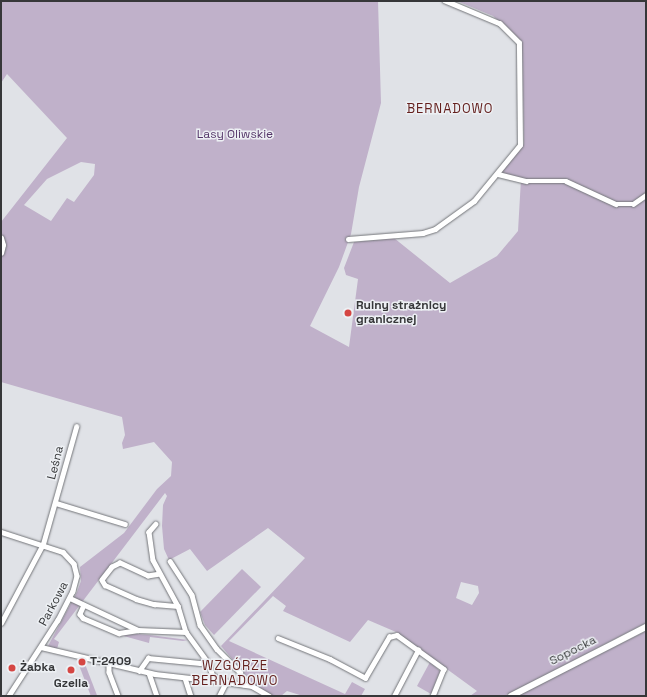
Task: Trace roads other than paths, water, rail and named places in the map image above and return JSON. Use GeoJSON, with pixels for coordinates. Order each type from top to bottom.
{"type":"FeatureCollection","features":[{"type":"Feature","properties":{"kind":"main road","name":"Sopocka"},"geometry":{"type":"LineString","coordinates":[[511,696],[646,627]]}},
{"type":"Feature","properties":{"kind":"street"},"geometry":{"type":"LineString","coordinates":[[348,239],[423,233],[435,229],[474,201],[518,150],[521,140],[518,99],[521,76],[520,45],[500,24],[445,1]]}},
{"type":"Feature","properties":{"kind":"street"},"geometry":{"type":"LineString","coordinates":[[498,174],[526,181],[566,181],[616,204],[633,204],[646,195]]}},
{"type":"Feature","properties":{"kind":"street"},"geometry":{"type":"LineString","coordinates":[[1,238],[3,245],[1,252]]}},
{"type":"Feature","properties":{"kind":"street","name":"Leśna"},"geometry":{"type":"LineString","coordinates":[[43,544],[56,503],[76,427]]}},
{"type":"Feature","properties":{"kind":"street"},"geometry":{"type":"LineString","coordinates":[[56,503],[125,524]]}},
{"type":"Feature","properties":{"kind":"street"},"geometry":{"type":"LineString","coordinates":[[156,524],[149,532],[151,554],[160,574],[178,606],[186,632],[207,661],[213,676],[226,682]]}},
{"type":"Feature","properties":{"kind":"street","name":"Parkowa"},"geometry":{"type":"LineString","coordinates":[[1,532],[43,544],[63,552],[74,564],[77,580],[70,598],[41,647],[9,696]]}},
{"type":"Feature","properties":{"kind":"street"},"geometry":{"type":"LineString","coordinates":[[1,623],[43,544]]}},
{"type":"Feature","properties":{"kind":"street"},"geometry":{"type":"LineString","coordinates":[[170,560],[194,602],[200,624],[217,649],[240,672],[244,684]]}},
{"type":"Feature","properties":{"kind":"street"},"geometry":{"type":"LineString","coordinates":[[160,574],[148,576],[120,562],[112,567],[102,580],[105,585],[136,599],[154,604],[178,606]]}},
{"type":"Feature","properties":{"kind":"street"},"geometry":{"type":"LineString","coordinates":[[70,598],[138,630]]}},
{"type":"Feature","properties":{"kind":"street"},"geometry":{"type":"LineString","coordinates":[[84,605],[80,614],[83,618],[119,633],[138,630],[186,632]]}},
{"type":"Feature","properties":{"kind":"street"},"geometry":{"type":"LineString","coordinates":[[278,638],[330,659],[365,678],[391,634],[397,635],[444,669],[433,696]]}},
{"type":"Feature","properties":{"kind":"street"},"geometry":{"type":"LineString","coordinates":[[41,647],[84,656],[109,665],[149,673],[244,684],[269,696]]}},
{"type":"Feature","properties":{"kind":"street"},"geometry":{"type":"LineString","coordinates":[[394,696],[418,650]]}},
{"type":"Feature","properties":{"kind":"street"},"geometry":{"type":"LineString","coordinates":[[139,671],[148,658],[200,662],[207,661]]}},
{"type":"Feature","properties":{"kind":"street"},"geometry":{"type":"LineString","coordinates":[[109,665],[109,672],[118,696]]}},
{"type":"Feature","properties":{"kind":"street"},"geometry":{"type":"LineString","coordinates":[[149,673],[157,696]]}},
{"type":"Feature","properties":{"kind":"street"},"geometry":{"type":"LineString","coordinates":[[184,678],[191,696]]}},
{"type":"Feature","properties":{"kind":"street"},"geometry":{"type":"LineString","coordinates":[[219,696],[226,682]]}},
{"type":"Feature","properties":{"kind":"place","name":"Ruiny strażnicy granicznej"},"geometry":{"type":"Point","coordinates":[348,313]}},
{"type":"Feature","properties":{"kind":"place","name":"T-2409"},"geometry":{"type":"Point","coordinates":[82,662]}},
{"type":"Feature","properties":{"kind":"place","name":"Żabka"},"geometry":{"type":"Point","coordinates":[12,668]}},
{"type":"Feature","properties":{"kind":"place","name":"Gzella"},"geometry":{"type":"Point","coordinates":[71,670]}},
{"type":"Feature","properties":{"kind":"district","name":"BERNADOWO"},"geometry":{"type":"Point","coordinates":[450,109]}},
{"type":"Feature","properties":{"kind":"district","name":"WZGÓRZE BERNADOWO"},"geometry":{"type":"Point","coordinates":[235,674]}},
{"type":"Feature","properties":{"kind":"park label","name":"Lasy Oliwskie"},"geometry":{"type":"Point","coordinates":[235,135]}}]}
